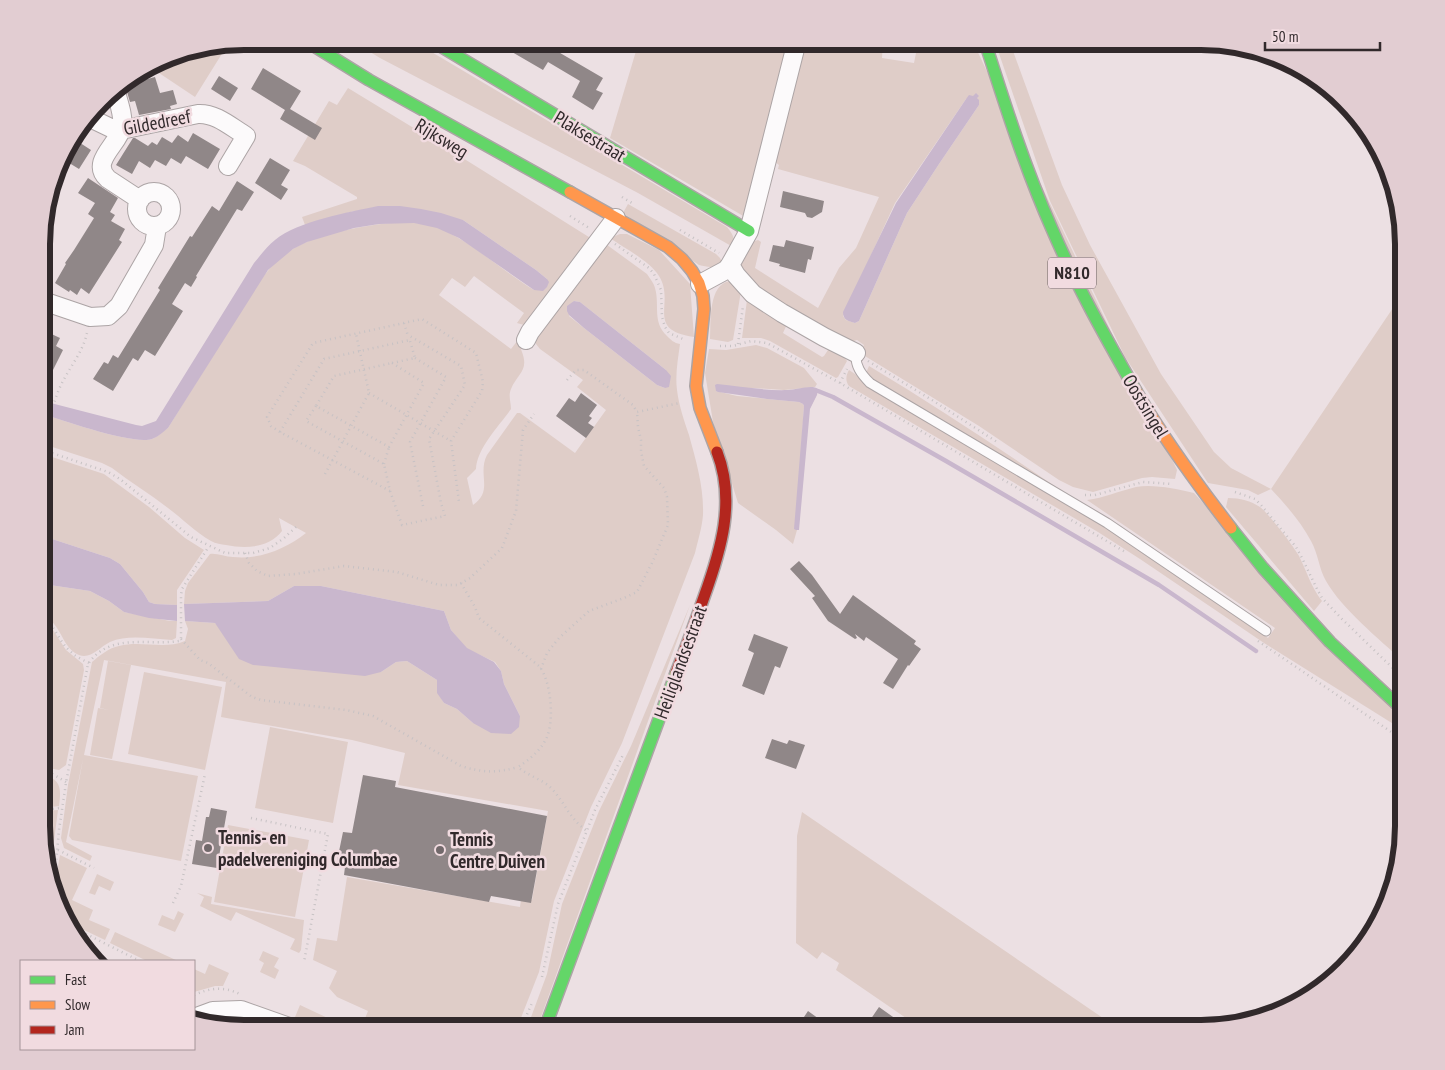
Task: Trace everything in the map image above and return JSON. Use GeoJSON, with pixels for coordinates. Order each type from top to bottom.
{"type":"FeatureCollection","features":[{"type":"Feature","properties":{"kind":"street","name":"Rijksweg"},"geometry":{"type":"LineString","coordinates":[[321,50],[369,80],[668,247],[688,265],[700,284]]}},
{"type":"Feature","properties":{"kind":"street","name":"Plaksestraat"},"geometry":{"type":"LineString","coordinates":[[447,50],[748,231]]}},
{"type":"Feature","properties":{"kind":"street"},"geometry":{"type":"LineString","coordinates":[[700,284],[722,273],[730,265],[748,231],[795,50]]}},
{"type":"Feature","properties":{"kind":"street","name":"Oostsingel"},"geometry":{"type":"LineString","coordinates":[[987,50],[1022,154],[1045,214],[1074,280],[1139,396],[1166,439],[1230,526],[1306,615],[1395,702]]}},
{"type":"Feature","properties":{"kind":"street"},"geometry":{"type":"LineString","coordinates":[[117,97],[122,121],[121,130],[103,158],[102,171],[104,176],[140,200]]}},
{"type":"Feature","properties":{"kind":"street","name":"Gildedreef"},"geometry":{"type":"LineString","coordinates":[[95,120],[115,130],[121,130],[198,114],[209,114],[246,136],[228,166]]}},
{"type":"Feature","properties":{"kind":"street"},"geometry":{"type":"LineString","coordinates":[[154,192],[163,194],[170,201],[172,210],[168,219],[162,225],[157,226],[146,224],[140,217],[137,209],[140,200],[145,194],[154,192]]}},
{"type":"Feature","properties":{"kind":"street"},"geometry":{"type":"LineString","coordinates":[[526,340],[530,332],[616,218]]}},
{"type":"Feature","properties":{"kind":"street"},"geometry":{"type":"LineString","coordinates":[[50,304],[90,317],[108,316],[119,306],[154,245],[157,226]]}},
{"type":"Feature","properties":{"kind":"street"},"geometry":{"type":"LineString","coordinates":[[730,265],[745,287],[754,294],[782,313],[846,350],[856,353]]}},
{"type":"Feature","properties":{"kind":"street","name":"Heiliglandsestraat"},"geometry":{"type":"LineString","coordinates":[[548,1020],[712,576],[722,537],[727,498],[724,471],[700,409],[696,382],[705,311],[700,284]]}},
{"type":"Feature","properties":{"kind":"street"},"geometry":{"type":"LineString","coordinates":[[202,1015],[213,1011],[241,1010],[269,1020]]}},
{"type":"Feature","properties":{"kind":"lane"},"geometry":{"type":"LineString","coordinates":[[856,353],[855,360],[857,366],[863,377],[870,382],[1091,513],[1266,631]]}},
{"type":"Feature","properties":{"kind":"path"},"geometry":{"type":"LineString","coordinates":[[568,215],[643,264],[654,274],[661,290],[662,317],[665,327],[669,333],[685,340]]}},
{"type":"Feature","properties":{"kind":"path"},"geometry":{"type":"LineString","coordinates":[[745,287],[738,344],[756,341],[767,343],[848,388],[1134,557]]}},
{"type":"Feature","properties":{"kind":"path"},"geometry":{"type":"LineString","coordinates":[[50,420],[60,386],[85,340],[90,317]]}},
{"type":"Feature","properties":{"kind":"path"},"geometry":{"type":"LineString","coordinates":[[390,491],[280,432],[271,426],[267,417],[313,343],[422,319],[476,353],[483,382],[482,391],[450,441],[459,502]]}},
{"type":"Feature","properties":{"kind":"path"},"geometry":{"type":"LineString","coordinates":[[404,323],[415,358],[446,377],[410,442],[423,506]]}},
{"type":"Feature","properties":{"kind":"path"},"geometry":{"type":"LineString","coordinates":[[326,474],[369,392],[356,334]]}},
{"type":"Feature","properties":{"kind":"path"},"geometry":{"type":"LineString","coordinates":[[392,363],[424,383],[389,447],[384,464],[390,491],[402,525],[445,516],[429,439],[465,385],[461,366],[408,335]]}},
{"type":"Feature","properties":{"kind":"path"},"geometry":{"type":"LineString","coordinates":[[280,432],[324,359],[410,340]]}},
{"type":"Feature","properties":{"kind":"path"},"geometry":{"type":"LineString","coordinates":[[856,353],[1002,446]]}},
{"type":"Feature","properties":{"kind":"path"},"geometry":{"type":"LineString","coordinates":[[384,464],[306,421],[334,376],[415,358]]}},
{"type":"Feature","properties":{"kind":"path"},"geometry":{"type":"LineString","coordinates":[[541,669],[548,653],[559,638],[589,610],[637,592],[653,561],[668,525],[667,496],[664,488],[644,466],[637,412],[632,405],[584,370],[576,370],[567,380]]}},
{"type":"Feature","properties":{"kind":"path"},"geometry":{"type":"LineString","coordinates":[[369,392],[450,441]]}},
{"type":"Feature","properties":{"kind":"path"},"geometry":{"type":"LineString","coordinates":[[637,412],[684,402]]}},
{"type":"Feature","properties":{"kind":"path"},"geometry":{"type":"LineString","coordinates":[[316,406],[389,447]]}},
{"type":"Feature","properties":{"kind":"path"},"geometry":{"type":"LineString","coordinates":[[245,553],[249,563],[257,571],[268,576],[296,574],[344,566],[397,572],[439,585],[458,585],[470,578],[502,548],[516,511],[523,430],[534,414]]}},
{"type":"Feature","properties":{"kind":"path"},"geometry":{"type":"LineString","coordinates":[[50,452],[108,472],[191,537],[225,553],[253,553],[270,548],[297,526]]}},
{"type":"Feature","properties":{"kind":"path"},"geometry":{"type":"LineString","coordinates":[[1083,494],[1095,496],[1143,482],[1174,484]]}},
{"type":"Feature","properties":{"kind":"path"},"geometry":{"type":"LineString","coordinates":[[1235,492],[1255,499],[1261,505],[1296,547],[1322,598],[1395,670]]}},
{"type":"Feature","properties":{"kind":"path"},"geometry":{"type":"LineString","coordinates":[[209,546],[182,589],[181,595],[181,639],[200,660],[252,697],[261,700],[346,710],[373,716],[461,766],[473,770],[490,772],[518,767],[540,749],[548,737],[551,722],[550,704],[544,672],[479,618],[461,583]]}},
{"type":"Feature","properties":{"kind":"path"},"geometry":{"type":"LineString","coordinates":[[50,624],[61,641],[72,653],[89,663]]}},
{"type":"Feature","properties":{"kind":"path"},"geometry":{"type":"LineString","coordinates":[[55,868],[66,783],[89,663],[92,658],[118,643],[135,641],[172,642],[180,641],[181,639]]}},
{"type":"Feature","properties":{"kind":"path"},"geometry":{"type":"LineString","coordinates":[[1254,639],[1395,735]]}},
{"type":"Feature","properties":{"kind":"path"},"geometry":{"type":"LineString","coordinates":[[541,979],[558,904],[595,810],[625,752]]}},
{"type":"Feature","properties":{"kind":"path"},"geometry":{"type":"LineString","coordinates":[[518,767],[524,773],[539,779],[550,787],[567,808],[573,819],[586,831]]}},
{"type":"Feature","properties":{"kind":"path"},"geometry":{"type":"LineString","coordinates":[[50,773],[66,783]]}},
{"type":"Feature","properties":{"kind":"path"},"geometry":{"type":"LineString","coordinates":[[173,902],[181,886],[204,774]]}},
{"type":"Feature","properties":{"kind":"path"},"geometry":{"type":"LineString","coordinates":[[50,809],[62,809]]}},
{"type":"Feature","properties":{"kind":"path"},"geometry":{"type":"LineString","coordinates":[[252,818],[328,834],[304,962]]}},
{"type":"Feature","properties":{"kind":"path"},"geometry":{"type":"LineString","coordinates":[[58,849],[94,868]]}},
{"type":"Feature","properties":{"kind":"path"},"geometry":{"type":"LineString","coordinates":[[82,932],[138,960]]}},
{"type":"Feature","properties":{"kind":"path"},"geometry":{"type":"LineString","coordinates":[[524,1020],[535,995]]}},
{"type":"Feature","properties":{"kind":"shaded area"},"geometry":{"type":"Polygon","coordinates":[[[367,50],[428,50],[727,227],[733,236],[733,247],[638,193],[367,50]]]}},
{"type":"Feature","properties":{"kind":"shaded area"},"geometry":{"type":"Polygon","coordinates":[[[636,50],[788,51],[745,217],[610,138],[636,50]]]}},
{"type":"Feature","properties":{"kind":"shaded area"},"geometry":{"type":"Polygon","coordinates":[[[802,50],[882,50],[882,58],[914,63],[917,50],[977,50],[1177,470],[1175,479],[1142,478],[1093,492],[1073,487],[1059,480],[979,426],[860,353],[864,345],[857,340],[850,342],[751,286],[738,265],[752,242],[758,240],[761,242],[755,268],[818,308],[839,268],[856,248],[879,197],[778,169],[779,165],[775,162],[802,50]],[[973,96],[966,99],[895,203],[843,316],[846,320],[855,323],[859,321],[907,213],[979,105],[977,98],[973,96]]]}},
{"type":"Feature","properties":{"kind":"shaded area"},"geometry":{"type":"Polygon","coordinates":[[[998,50],[1013,51],[1062,185],[1090,245],[1161,374],[1214,452],[1231,468],[1271,489],[1258,495],[1248,490],[1208,483],[1125,357],[1050,201],[998,50]]]}},
{"type":"Feature","properties":{"kind":"shaded area"},"geometry":{"type":"Polygon","coordinates":[[[223,51],[195,97],[156,71],[182,60],[223,51]]]}},
{"type":"Feature","properties":{"kind":"shaded area"},"geometry":{"type":"Polygon","coordinates":[[[348,88],[592,239],[524,325],[517,323],[524,313],[474,276],[465,287],[452,278],[439,295],[511,349],[518,340],[524,358],[522,372],[510,392],[511,409],[484,445],[477,461],[476,469],[467,478],[473,505],[483,494],[484,462],[487,455],[517,413],[520,413],[575,453],[606,410],[577,387],[583,380],[540,349],[535,339],[603,242],[647,274],[655,288],[658,319],[662,331],[674,342],[680,344],[676,384],[680,407],[701,484],[703,515],[700,534],[695,553],[622,743],[591,807],[554,901],[539,972],[520,1020],[364,1020],[368,1011],[337,997],[329,988],[337,971],[313,960],[317,938],[337,941],[347,877],[520,907],[521,900],[532,900],[548,811],[398,785],[405,753],[352,740],[221,717],[226,682],[104,660],[84,755],[198,776],[181,861],[72,840],[69,836],[83,759],[66,842],[92,856],[90,861],[64,848],[61,838],[68,785],[92,662],[108,650],[127,644],[169,645],[185,641],[188,629],[185,621],[215,623],[218,626],[381,672],[396,662],[407,661],[437,680],[438,693],[444,703],[457,709],[473,723],[520,716],[504,684],[501,671],[495,662],[467,649],[451,630],[444,611],[321,586],[294,586],[268,601],[184,604],[188,583],[210,554],[230,557],[253,557],[272,552],[290,544],[306,533],[279,518],[282,531],[277,537],[264,544],[241,547],[215,543],[200,534],[112,468],[50,446],[50,416],[130,439],[152,439],[168,428],[266,273],[293,249],[319,237],[349,229],[404,222],[431,225],[464,241],[534,290],[547,279],[463,220],[354,211],[305,225],[302,217],[357,199],[357,197],[305,166],[293,161],[329,101],[337,105],[348,88]],[[574,301],[569,316],[657,385],[665,388],[666,370],[580,302],[574,301]]]}},
{"type":"Feature","properties":{"kind":"shaded area"},"geometry":{"type":"Polygon","coordinates":[[[976,93],[979,96],[977,98],[979,105],[907,213],[859,321],[855,323],[848,321],[844,317],[843,312],[896,203],[966,99],[969,95],[973,96],[976,93]]]}},
{"type":"Feature","properties":{"kind":"shaded area"},"geometry":{"type":"Polygon","coordinates":[[[628,204],[716,254],[722,262],[714,267],[699,265],[623,213],[628,204]]]}},
{"type":"Feature","properties":{"kind":"shaded area"},"geometry":{"type":"Polygon","coordinates":[[[378,206],[400,206],[441,213],[463,220],[536,270],[549,282],[543,291],[534,290],[459,238],[437,228],[414,223],[379,224],[354,228],[307,242],[293,249],[268,270],[168,428],[156,437],[143,440],[130,439],[82,427],[50,416],[50,403],[136,425],[142,426],[156,421],[254,263],[269,245],[285,233],[310,222],[378,206]]]}},
{"type":"Feature","properties":{"kind":"shaded area"},"geometry":{"type":"Polygon","coordinates":[[[620,234],[627,234],[659,250],[690,284],[694,337],[679,333],[670,328],[665,322],[665,296],[659,276],[650,265],[610,238],[620,234]]]}},
{"type":"Feature","properties":{"kind":"shaded area"},"geometry":{"type":"Polygon","coordinates":[[[730,281],[741,291],[733,340],[728,342],[710,339],[714,296],[723,284],[730,281]]]}},
{"type":"Feature","properties":{"kind":"shaded area"},"geometry":{"type":"Polygon","coordinates":[[[747,300],[788,322],[783,333],[822,357],[830,347],[843,356],[847,361],[838,377],[836,378],[770,341],[761,338],[742,338],[747,300]]]}},
{"type":"Feature","properties":{"kind":"shaded area"},"geometry":{"type":"Polygon","coordinates":[[[574,301],[580,302],[666,370],[671,376],[669,387],[665,388],[657,385],[569,315],[567,306],[574,301]]]}},
{"type":"Feature","properties":{"kind":"shaded area"},"geometry":{"type":"Polygon","coordinates":[[[1395,305],[1395,654],[1361,623],[1333,592],[1326,581],[1307,534],[1293,514],[1271,489],[1395,305]]]}},
{"type":"Feature","properties":{"kind":"shaded area"},"geometry":{"type":"Polygon","coordinates":[[[756,345],[767,348],[804,368],[817,384],[815,387],[784,390],[754,388],[716,391],[737,396],[799,402],[803,404],[797,530],[793,544],[738,503],[713,422],[705,373],[709,349],[726,350],[756,345]]]}},
{"type":"Feature","properties":{"kind":"shaded area"},"geometry":{"type":"Polygon","coordinates":[[[869,366],[943,412],[1065,493],[873,379],[866,373],[869,366]]]}},
{"type":"Feature","properties":{"kind":"shaded area"},"geometry":{"type":"Polygon","coordinates":[[[849,370],[867,386],[1104,527],[1268,638],[1275,628],[1087,500],[1143,486],[1165,487],[1194,493],[1395,711],[1395,725],[1264,643],[1098,532],[849,386],[846,378],[849,370]]]}},
{"type":"Feature","properties":{"kind":"shaded area"},"geometry":{"type":"Polygon","coordinates":[[[715,385],[770,390],[812,387],[818,389],[810,409],[799,530],[794,529],[803,404],[718,392],[715,385]]]}},
{"type":"Feature","properties":{"kind":"shaded area"},"geometry":{"type":"Polygon","coordinates":[[[50,456],[104,474],[149,507],[185,538],[204,550],[177,590],[177,605],[149,602],[120,564],[110,558],[50,538],[50,456]]]}},
{"type":"Feature","properties":{"kind":"shaded area"},"geometry":{"type":"Polygon","coordinates":[[[1228,498],[1245,500],[1260,507],[1287,538],[1299,556],[1312,585],[1322,601],[1314,611],[1226,507],[1228,498]]]}},
{"type":"Feature","properties":{"kind":"shaded area"},"geometry":{"type":"Polygon","coordinates":[[[50,538],[110,558],[120,564],[149,602],[177,605],[177,621],[149,618],[124,612],[90,591],[50,585],[50,538]]]}},
{"type":"Feature","properties":{"kind":"shaded area"},"geometry":{"type":"Polygon","coordinates":[[[50,585],[90,591],[124,612],[177,621],[176,638],[172,640],[124,638],[110,642],[85,656],[75,653],[69,648],[50,620],[50,585]]]}},
{"type":"Feature","properties":{"kind":"shaded area"},"geometry":{"type":"Polygon","coordinates":[[[294,586],[321,586],[444,611],[451,630],[467,648],[494,662],[501,671],[504,684],[520,716],[519,727],[511,734],[491,733],[473,723],[457,709],[444,703],[437,693],[437,680],[407,661],[396,662],[381,672],[365,676],[253,665],[239,659],[215,623],[185,621],[184,604],[268,601],[294,586]]]}},
{"type":"Feature","properties":{"kind":"shaded area"},"geometry":{"type":"Polygon","coordinates":[[[690,605],[540,1020],[530,1020],[547,974],[562,904],[599,811],[631,746],[690,605]]]}},
{"type":"Feature","properties":{"kind":"shaded area"},"geometry":{"type":"Polygon","coordinates":[[[50,627],[66,650],[83,664],[84,670],[66,765],[59,770],[50,768],[50,627]]]}},
{"type":"Feature","properties":{"kind":"shaded area"},"geometry":{"type":"Polygon","coordinates":[[[108,661],[131,665],[112,759],[90,755],[98,708],[109,710],[100,708],[108,661]]]}},
{"type":"Feature","properties":{"kind":"shaded area"},"geometry":{"type":"Polygon","coordinates":[[[144,672],[222,687],[205,770],[128,754],[144,672]]]}},
{"type":"Feature","properties":{"kind":"shaded area"},"geometry":{"type":"Polygon","coordinates":[[[270,727],[348,742],[333,823],[255,808],[270,727]]]}},
{"type":"Feature","properties":{"kind":"shaded area"},"geometry":{"type":"Polygon","coordinates":[[[50,777],[54,779],[59,786],[59,806],[50,807],[50,777]]]}},
{"type":"Feature","properties":{"kind":"shaded area"},"geometry":{"type":"Polygon","coordinates":[[[58,810],[52,854],[50,839],[50,811],[58,810]]]}},
{"type":"Feature","properties":{"kind":"shaded area"},"geometry":{"type":"Polygon","coordinates":[[[802,812],[1106,1020],[909,1020],[836,970],[839,963],[822,952],[817,959],[796,943],[797,836],[802,812]]]}},
{"type":"Feature","properties":{"kind":"shaded area"},"geometry":{"type":"Polygon","coordinates":[[[228,825],[309,840],[295,917],[214,902],[228,825]]]}},
{"type":"Feature","properties":{"kind":"shaded area"},"geometry":{"type":"Polygon","coordinates":[[[60,855],[87,868],[72,900],[93,910],[89,920],[110,929],[105,940],[79,928],[70,912],[57,874],[60,855]]]}},
{"type":"Feature","properties":{"kind":"shaded area"},"geometry":{"type":"Polygon","coordinates":[[[97,874],[114,882],[110,891],[99,886],[95,895],[89,893],[97,874]]]}},
{"type":"Feature","properties":{"kind":"shaded area"},"geometry":{"type":"Polygon","coordinates":[[[197,893],[212,897],[211,904],[304,920],[301,950],[299,953],[290,949],[295,939],[236,912],[231,921],[200,906],[204,897],[197,893]]]}},
{"type":"Feature","properties":{"kind":"shaded area"},"geometry":{"type":"Polygon","coordinates":[[[178,911],[184,914],[175,932],[158,925],[162,915],[174,920],[178,911]]]}},
{"type":"Feature","properties":{"kind":"shaded area"},"geometry":{"type":"Polygon","coordinates":[[[115,932],[176,960],[145,960],[110,943],[115,932]]]}},
{"type":"Feature","properties":{"kind":"shaded area"},"geometry":{"type":"Polygon","coordinates":[[[263,951],[279,958],[274,967],[279,970],[275,979],[260,972],[264,963],[259,960],[263,951]]]}},
{"type":"Feature","properties":{"kind":"shaded area"},"geometry":{"type":"Polygon","coordinates":[[[209,964],[229,973],[223,986],[215,986],[195,992],[195,969],[205,974],[209,964]]]}},
{"type":"Feature","properties":{"kind":"shaded area"},"geometry":{"type":"Polygon","coordinates":[[[300,1005],[332,1020],[294,1020],[300,1005]]]}},
{"type":"Feature","properties":{"kind":"shaded area"},"geometry":{"type":"Polygon","coordinates":[[[219,1018],[233,1018],[241,1020],[219,1018]]]}},
{"type":"Feature","properties":{"kind":"building"},"geometry":{"type":"Polygon","coordinates":[[[513,50],[555,50],[603,78],[596,90],[603,93],[593,110],[572,97],[580,81],[548,62],[543,70],[512,52],[513,50]]]}},
{"type":"Feature","properties":{"kind":"building"},"geometry":{"type":"Polygon","coordinates":[[[263,68],[301,91],[290,109],[322,128],[315,140],[280,119],[285,110],[251,89],[263,68]]]}},
{"type":"Feature","properties":{"kind":"building"},"geometry":{"type":"Polygon","coordinates":[[[219,76],[238,88],[230,101],[211,89],[219,76]]]}},
{"type":"Feature","properties":{"kind":"building"},"geometry":{"type":"Polygon","coordinates":[[[155,77],[160,93],[173,90],[177,104],[170,106],[171,109],[139,115],[135,101],[130,102],[126,90],[139,81],[155,77]]]}},
{"type":"Feature","properties":{"kind":"building"},"geometry":{"type":"Polygon","coordinates":[[[193,133],[220,149],[208,169],[186,156],[181,164],[171,158],[166,166],[155,160],[150,168],[139,161],[132,174],[116,165],[133,138],[148,146],[152,142],[157,145],[162,137],[172,143],[178,135],[188,142],[193,133]]]}},
{"type":"Feature","properties":{"kind":"building"},"geometry":{"type":"Polygon","coordinates":[[[79,142],[91,150],[79,169],[68,162],[79,142]]]}},
{"type":"Feature","properties":{"kind":"building"},"geometry":{"type":"Polygon","coordinates":[[[270,158],[290,170],[281,185],[288,189],[281,200],[255,183],[270,158]]]}},
{"type":"Feature","properties":{"kind":"building"},"geometry":{"type":"Polygon","coordinates":[[[88,178],[118,198],[110,212],[115,215],[111,221],[125,229],[119,240],[122,242],[89,294],[81,288],[77,295],[55,283],[65,263],[94,218],[88,214],[95,203],[78,193],[88,178]]]}},
{"type":"Feature","properties":{"kind":"building"},"geometry":{"type":"Polygon","coordinates":[[[237,181],[254,192],[242,211],[237,209],[191,287],[185,283],[172,304],[183,311],[155,356],[145,350],[138,361],[133,358],[113,391],[93,379],[104,362],[108,364],[113,355],[118,358],[160,290],[158,288],[190,236],[192,237],[212,206],[219,211],[237,181]]]}},
{"type":"Feature","properties":{"kind":"building"},"geometry":{"type":"Polygon","coordinates":[[[783,191],[824,201],[822,212],[812,218],[807,217],[805,213],[780,207],[783,191]]]}},
{"type":"Feature","properties":{"kind":"building"},"geometry":{"type":"Polygon","coordinates":[[[786,240],[814,247],[811,260],[808,259],[805,273],[779,266],[780,264],[769,261],[773,245],[784,247],[786,240]]]}},
{"type":"Feature","properties":{"kind":"building"},"geometry":{"type":"Polygon","coordinates":[[[50,333],[60,338],[56,346],[63,350],[50,376],[50,333]]]}},
{"type":"Feature","properties":{"kind":"building"},"geometry":{"type":"Polygon","coordinates":[[[581,393],[597,405],[589,416],[592,418],[588,423],[594,427],[586,438],[556,416],[569,398],[575,402],[581,393]]]}},
{"type":"Feature","properties":{"kind":"building"},"geometry":{"type":"Polygon","coordinates":[[[799,561],[812,575],[840,614],[853,595],[916,641],[914,644],[921,649],[893,689],[883,683],[898,659],[866,637],[864,641],[855,634],[857,638],[855,639],[828,621],[812,598],[815,596],[790,569],[799,561]]]}},
{"type":"Feature","properties":{"kind":"building"},"geometry":{"type":"Polygon","coordinates":[[[754,634],[788,647],[780,668],[775,666],[764,695],[742,686],[754,653],[748,650],[754,634]]]}},
{"type":"Feature","properties":{"kind":"building"},"geometry":{"type":"Polygon","coordinates":[[[772,739],[787,744],[789,740],[805,745],[796,769],[765,758],[772,739]]]}},
{"type":"Feature","properties":{"kind":"building","name":"Tennis Centre Duiven"},"geometry":{"type":"Polygon","coordinates":[[[363,775],[396,781],[395,787],[547,816],[531,903],[491,896],[489,902],[344,875],[345,867],[336,866],[343,832],[352,833],[363,775]]]}},
{"type":"Feature","properties":{"kind":"building"},"geometry":{"type":"Polygon","coordinates":[[[211,808],[227,811],[217,868],[192,864],[196,840],[202,841],[206,817],[209,817],[211,808]]]}},
{"type":"Feature","properties":{"kind":"building"},"geometry":{"type":"Polygon","coordinates":[[[879,1007],[897,1020],[870,1020],[879,1007]]]}},
{"type":"Feature","properties":{"kind":"building"},"geometry":{"type":"Polygon","coordinates":[[[808,1011],[820,1020],[802,1020],[808,1011]]]}},
{"type":"Feature","properties":{"kind":"waterway"},"geometry":{"type":"LineString","coordinates":[[818,391],[833,397],[946,461],[1159,585],[1256,651]]}},
{"type":"Feature","properties":{"kind":"traffic: fast"},"geometry":{"type":"LineString","coordinates":[[321,50],[369,80],[570,192]]}},
{"type":"Feature","properties":{"kind":"traffic: fast"},"geometry":{"type":"LineString","coordinates":[[447,50],[749,231]]}},
{"type":"Feature","properties":{"kind":"traffic: fast"},"geometry":{"type":"LineString","coordinates":[[988,50],[1024,160],[1061,250],[1081,291],[1136,391]]}},
{"type":"Feature","properties":{"kind":"traffic: fast"},"geometry":{"type":"LineString","coordinates":[[1231,528],[1263,568],[1330,642],[1395,703]]}},
{"type":"Feature","properties":{"kind":"traffic: fast"},"geometry":{"type":"LineString","coordinates":[[548,1020],[676,673]]}},
{"type":"Feature","properties":{"kind":"traffic: slow"},"geometry":{"type":"LineString","coordinates":[[570,192],[668,247],[682,259],[699,283],[704,309],[696,386],[700,408],[717,452]]}},
{"type":"Feature","properties":{"kind":"traffic: slow"},"geometry":{"type":"LineString","coordinates":[[1136,391],[1181,461],[1231,528]]}},
{"type":"Feature","properties":{"kind":"traffic: jam"},"geometry":{"type":"LineString","coordinates":[[676,673],[721,543],[726,507],[723,470],[717,452]]}},
{"type":"Feature","properties":{"kind":"place","name":"Tennis- en padelvereniging Columbae"},"geometry":{"type":"Point","coordinates":[208,848]}},
{"type":"Feature","properties":{"kind":"place","name":"Tennis Centre Duiven"},"geometry":{"type":"Point","coordinates":[440,850]}}]}
